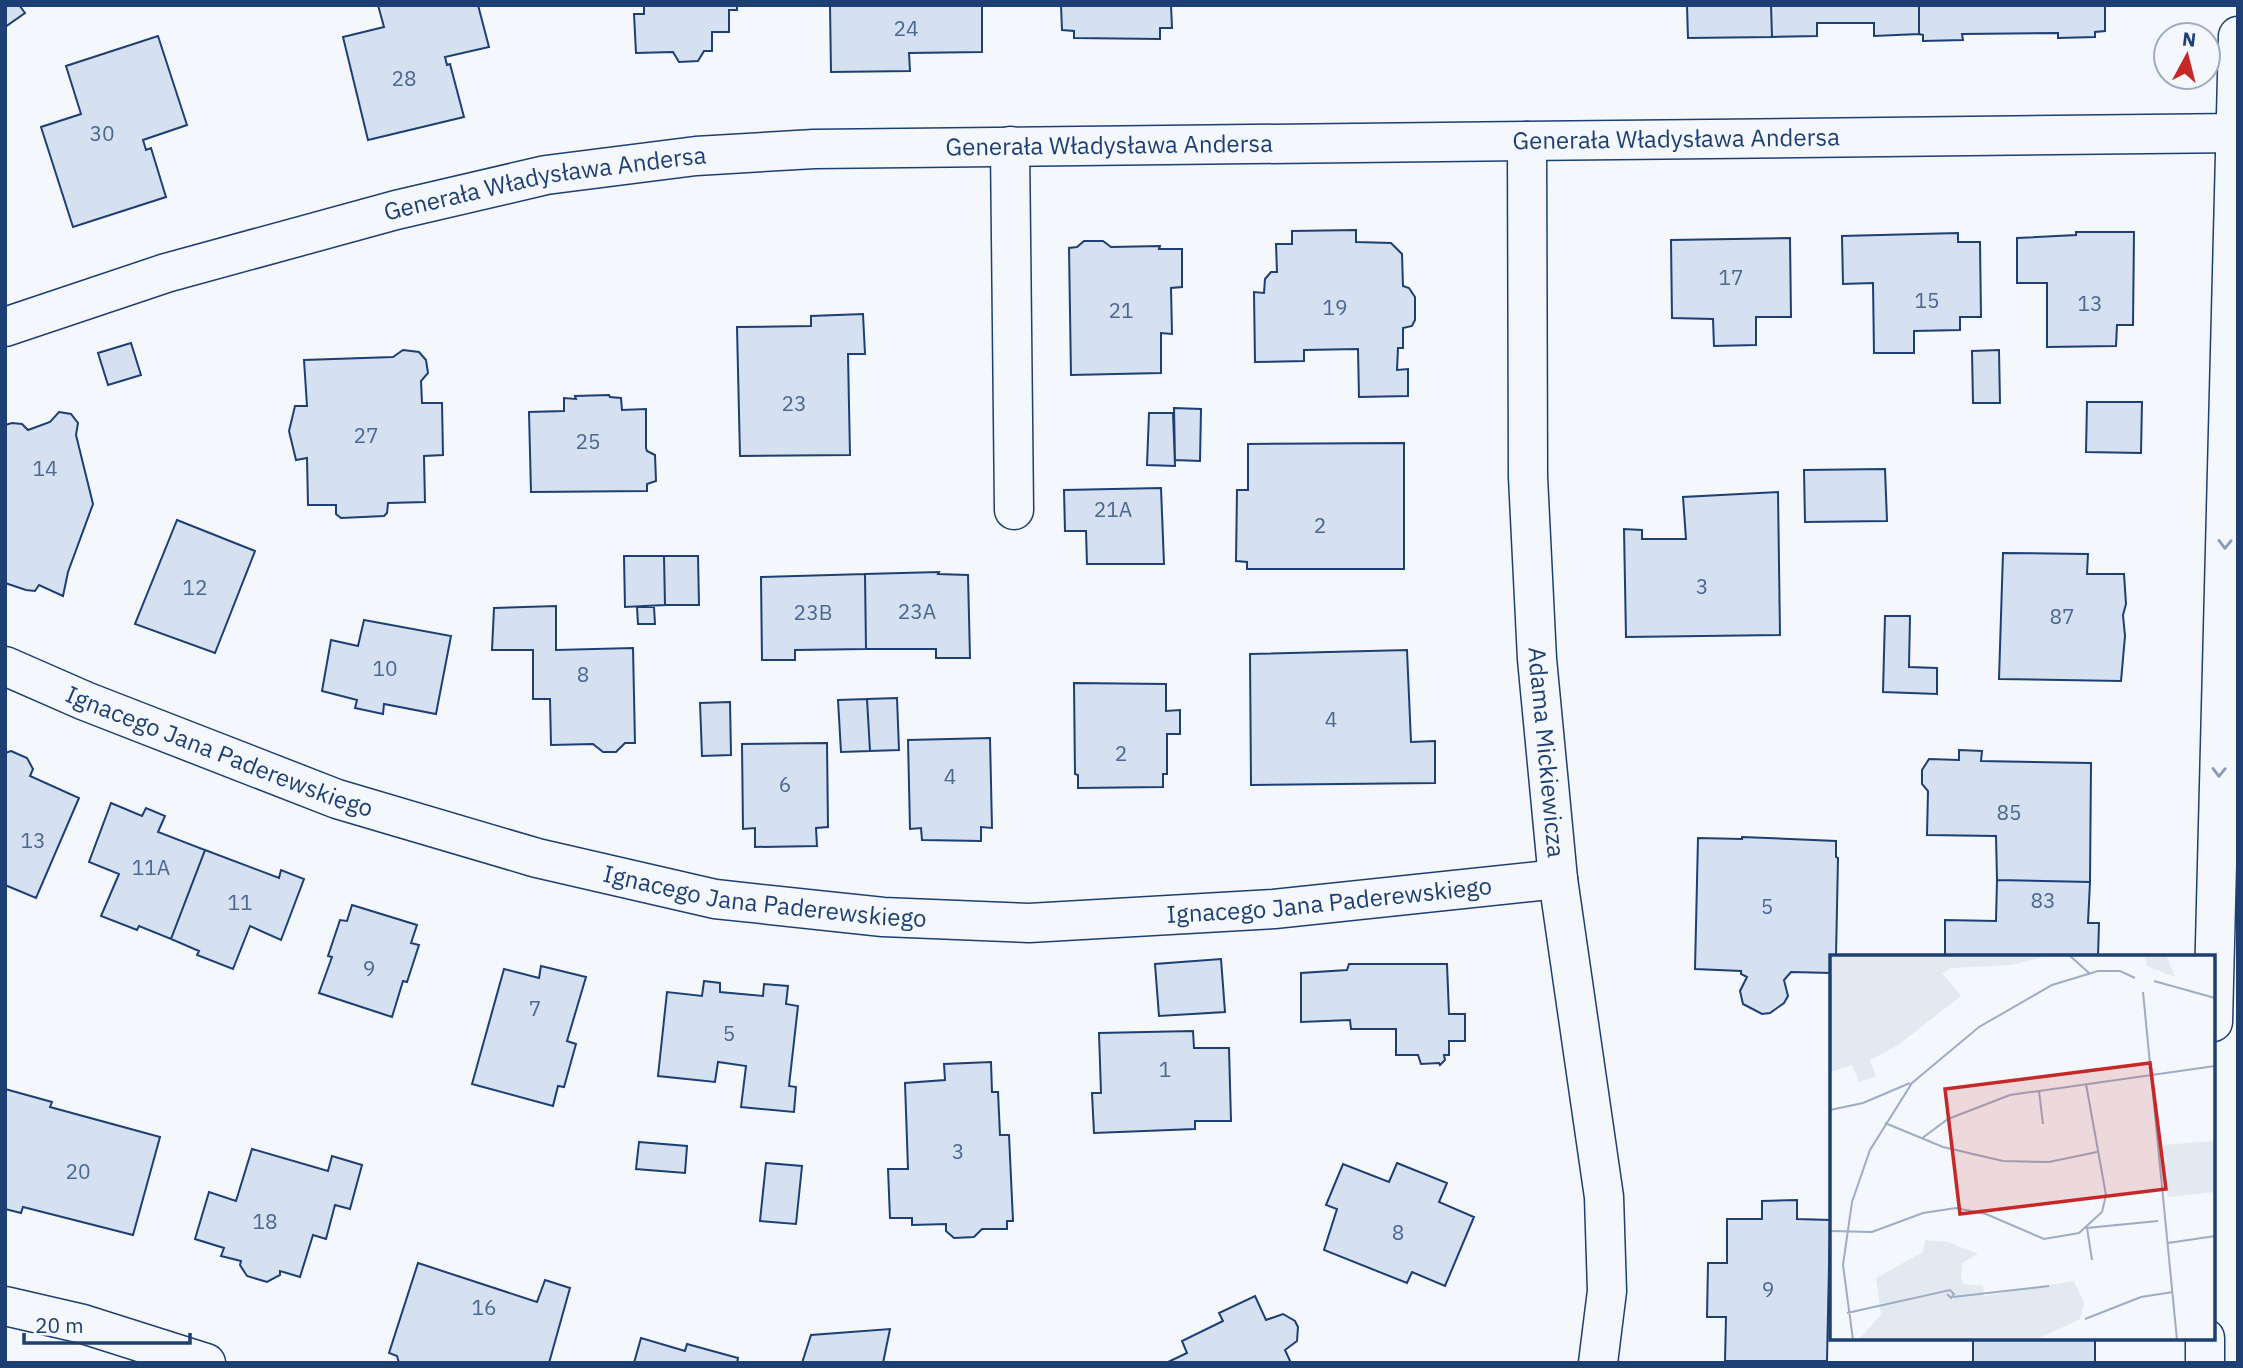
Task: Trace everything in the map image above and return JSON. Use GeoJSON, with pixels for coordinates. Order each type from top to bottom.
{"type":"FeatureCollection","features":[{"type":"Feature","properties":{"kind":"street"},"geometry":{"type":"LineString","coordinates":[[2215,955],[2238,36]]}},
{"type":"Feature","properties":{"kind":"street","name":"Generała Władysława Andersa"},"geometry":{"type":"LineString","coordinates":[[5,327],[166,273],[396,210],[546,175],[709,155],[814,149],[1010,146],[2236,133]]}},
{"type":"Feature","properties":{"kind":"street","name":"Adama Mickiewicza"},"geometry":{"type":"LineString","coordinates":[[1527,141],[1528,477],[1537,659],[1558,879],[1604,1197],[1607,1291],[1598,1363]]}},
{"type":"Feature","properties":{"kind":"street"},"geometry":{"type":"LineString","coordinates":[[1010,146],[1014,510]]}},
{"type":"Feature","properties":{"kind":"street","name":"Ignacego Jana Paderewskiego"},"geometry":{"type":"LineString","coordinates":[[5,666],[85,701],[337,799],[537,858],[715,899],[883,917],[1029,923],[1274,909],[1558,879]]}},
{"type":"Feature","properties":{"kind":"street"},"geometry":{"type":"LineString","coordinates":[[5,1306],[83,1324],[206,1363]]}},
{"type":"Feature","properties":{"kind":"street"},"geometry":{"type":"LineString","coordinates":[[2205,1363],[2206,1340]]}},
{"type":"Feature","properties":{"kind":"building"},"geometry":{"type":"Polygon","coordinates":[[[5,5],[19,5],[25,13],[5,27],[5,5]]]}},
{"type":"Feature","properties":{"kind":"building"},"geometry":{"type":"Polygon","coordinates":[[[378,5],[478,5],[489,47],[445,57],[447,65],[450,64],[464,117],[368,140],[343,37],[384,27],[378,5]]]}},
{"type":"Feature","properties":{"kind":"building"},"geometry":{"type":"Polygon","coordinates":[[[644,5],[737,5],[737,10],[729,10],[729,32],[712,32],[712,51],[704,51],[698,61],[679,62],[673,52],[636,53],[634,14],[644,14],[644,5]]]}},
{"type":"Feature","properties":{"kind":"building"},"geometry":{"type":"Polygon","coordinates":[[[830,5],[982,5],[982,52],[909,53],[910,71],[831,72],[830,5]]]}},
{"type":"Feature","properties":{"kind":"building"},"geometry":{"type":"Polygon","coordinates":[[[1061,5],[1171,5],[1172,28],[1160,28],[1160,39],[1074,38],[1074,31],[1062,30],[1061,5]]]}},
{"type":"Feature","properties":{"kind":"building"},"geometry":{"type":"Polygon","coordinates":[[[1676,5],[1771,5],[1772,37],[1688,38],[1687,6],[1676,5]]]}},
{"type":"Feature","properties":{"kind":"building"},"geometry":{"type":"Polygon","coordinates":[[[1771,5],[1919,5],[1919,34],[1874,36],[1874,23],[1817,23],[1817,36],[1772,37],[1771,5]]]}},
{"type":"Feature","properties":{"kind":"building"},"geometry":{"type":"Polygon","coordinates":[[[1919,5],[2105,5],[2105,31],[2095,32],[2095,37],[2058,38],[2058,33],[1962,34],[1963,40],[1923,41],[1923,35],[1919,34],[1919,5]]]}},
{"type":"Feature","properties":{"kind":"building"},"geometry":{"type":"Polygon","coordinates":[[[158,36],[187,125],[143,140],[146,150],[151,148],[166,197],[73,227],[41,127],[81,114],[66,66],[158,36]]]}},
{"type":"Feature","properties":{"kind":"building"},"geometry":{"type":"Polygon","coordinates":[[[1356,230],[1356,242],[1391,243],[1402,254],[1403,286],[1409,288],[1415,297],[1415,320],[1412,326],[1403,328],[1403,348],[1398,348],[1397,370],[1408,369],[1408,396],[1359,397],[1358,349],[1304,350],[1304,361],[1255,362],[1254,292],[1264,293],[1265,279],[1271,272],[1277,272],[1276,244],[1292,244],[1292,231],[1356,230]]]}},
{"type":"Feature","properties":{"kind":"building"},"geometry":{"type":"Polygon","coordinates":[[[2076,232],[2134,232],[2133,325],[2117,325],[2116,346],[2047,347],[2047,283],[2017,283],[2017,238],[2076,235],[2076,232]]]}},
{"type":"Feature","properties":{"kind":"building"},"geometry":{"type":"Polygon","coordinates":[[[1958,233],[1958,242],[1980,242],[1981,317],[1960,317],[1960,330],[1914,331],[1914,353],[1874,353],[1873,283],[1843,284],[1842,236],[1958,233]]]}},
{"type":"Feature","properties":{"kind":"building"},"geometry":{"type":"Polygon","coordinates":[[[1790,238],[1791,317],[1756,317],[1756,345],[1714,346],[1713,319],[1672,318],[1671,240],[1790,238]]]}},
{"type":"Feature","properties":{"kind":"building"},"geometry":{"type":"Polygon","coordinates":[[[1084,241],[1103,241],[1111,247],[1160,246],[1159,249],[1182,249],[1182,287],[1171,288],[1172,334],[1161,333],[1161,373],[1071,375],[1069,248],[1077,247],[1084,241]]]}},
{"type":"Feature","properties":{"kind":"building"},"geometry":{"type":"Polygon","coordinates":[[[863,314],[865,354],[848,354],[850,455],[740,456],[737,327],[811,326],[811,316],[863,314]]]}},
{"type":"Feature","properties":{"kind":"building"},"geometry":{"type":"Polygon","coordinates":[[[131,343],[141,375],[108,385],[98,353],[131,343]]]}},
{"type":"Feature","properties":{"kind":"building"},"geometry":{"type":"Polygon","coordinates":[[[403,350],[419,352],[426,360],[428,373],[421,381],[422,403],[442,403],[443,455],[424,456],[425,502],[388,503],[384,516],[341,518],[336,514],[336,505],[308,505],[307,458],[296,460],[289,431],[295,406],[307,406],[304,360],[393,357],[403,350]]]}},
{"type":"Feature","properties":{"kind":"building"},"geometry":{"type":"Polygon","coordinates":[[[1999,350],[2000,403],[1973,403],[1972,351],[1999,350]]]}},
{"type":"Feature","properties":{"kind":"building"},"geometry":{"type":"Polygon","coordinates":[[[609,395],[621,398],[622,410],[646,409],[646,448],[655,455],[656,481],[647,484],[647,491],[531,492],[529,412],[564,411],[564,398],[609,395]]]}},
{"type":"Feature","properties":{"kind":"building"},"geometry":{"type":"Polygon","coordinates":[[[2087,402],[2142,402],[2141,453],[2086,452],[2087,402]]]}},
{"type":"Feature","properties":{"kind":"building"},"geometry":{"type":"Polygon","coordinates":[[[1174,408],[1201,409],[1200,461],[1175,460],[1174,408]]]}},
{"type":"Feature","properties":{"kind":"building"},"geometry":{"type":"Polygon","coordinates":[[[59,412],[71,414],[78,423],[76,435],[93,504],[68,572],[63,596],[39,585],[35,591],[5,583],[5,425],[22,424],[28,430],[50,422],[59,412]]]}},
{"type":"Feature","properties":{"kind":"building"},"geometry":{"type":"Polygon","coordinates":[[[1149,413],[1173,413],[1175,466],[1147,465],[1149,413]]]}},
{"type":"Feature","properties":{"kind":"building"},"geometry":{"type":"Polygon","coordinates":[[[1404,443],[1404,569],[1247,569],[1247,562],[1236,561],[1237,490],[1248,490],[1248,444],[1404,443]]]}},
{"type":"Feature","properties":{"kind":"building"},"geometry":{"type":"Polygon","coordinates":[[[1885,469],[1887,521],[1805,522],[1804,470],[1885,469]]]}},
{"type":"Feature","properties":{"kind":"building"},"geometry":{"type":"Polygon","coordinates":[[[1161,488],[1164,564],[1087,564],[1086,531],[1065,531],[1064,490],[1161,488]]]}},
{"type":"Feature","properties":{"kind":"building"},"geometry":{"type":"Polygon","coordinates":[[[1778,492],[1780,635],[1626,637],[1624,529],[1642,530],[1642,539],[1686,539],[1683,497],[1778,492]]]}},
{"type":"Feature","properties":{"kind":"building"},"geometry":{"type":"Polygon","coordinates":[[[177,520],[255,551],[215,653],[135,624],[177,520]]]}},
{"type":"Feature","properties":{"kind":"building"},"geometry":{"type":"Polygon","coordinates":[[[2003,553],[2088,554],[2087,574],[2124,574],[2126,604],[2123,615],[2125,636],[2121,681],[1999,679],[2003,553]]]}},
{"type":"Feature","properties":{"kind":"building"},"geometry":{"type":"Polygon","coordinates":[[[624,556],[664,556],[665,605],[625,607],[624,556]]]}},
{"type":"Feature","properties":{"kind":"building"},"geometry":{"type":"Polygon","coordinates":[[[664,556],[698,556],[699,605],[665,605],[664,556]]]}},
{"type":"Feature","properties":{"kind":"building"},"geometry":{"type":"Polygon","coordinates":[[[939,572],[938,574],[968,575],[970,658],[936,658],[936,649],[866,649],[865,574],[939,572]]]}},
{"type":"Feature","properties":{"kind":"building"},"geometry":{"type":"Polygon","coordinates":[[[865,574],[866,649],[795,650],[795,660],[762,660],[761,577],[865,574]]]}},
{"type":"Feature","properties":{"kind":"building"},"geometry":{"type":"Polygon","coordinates":[[[556,606],[556,650],[633,648],[635,743],[625,743],[616,752],[603,752],[593,744],[551,745],[550,699],[533,699],[533,650],[492,650],[494,608],[556,606]]]}},
{"type":"Feature","properties":{"kind":"building"},"geometry":{"type":"Polygon","coordinates":[[[637,607],[654,607],[655,624],[638,624],[637,607]]]}},
{"type":"Feature","properties":{"kind":"building"},"geometry":{"type":"Polygon","coordinates":[[[1885,616],[1910,616],[1909,667],[1937,668],[1937,694],[1883,692],[1885,616]]]}},
{"type":"Feature","properties":{"kind":"building"},"geometry":{"type":"Polygon","coordinates":[[[364,620],[451,636],[436,714],[384,704],[383,714],[355,708],[357,700],[322,691],[331,640],[358,646],[364,620]]]}},
{"type":"Feature","properties":{"kind":"building"},"geometry":{"type":"Polygon","coordinates":[[[1407,650],[1411,742],[1435,741],[1435,783],[1251,785],[1250,654],[1407,650]]]}},
{"type":"Feature","properties":{"kind":"building"},"geometry":{"type":"Polygon","coordinates":[[[1074,683],[1166,684],[1166,711],[1180,710],[1180,734],[1167,734],[1167,774],[1163,774],[1163,787],[1078,788],[1078,775],[1075,774],[1074,683]]]}},
{"type":"Feature","properties":{"kind":"building"},"geometry":{"type":"Polygon","coordinates":[[[897,698],[899,750],[870,751],[867,699],[897,698]]]}},
{"type":"Feature","properties":{"kind":"building"},"geometry":{"type":"Polygon","coordinates":[[[867,699],[870,751],[841,752],[838,700],[867,699]]]}},
{"type":"Feature","properties":{"kind":"building"},"geometry":{"type":"Polygon","coordinates":[[[730,702],[731,755],[702,756],[700,703],[730,702]]]}},
{"type":"Feature","properties":{"kind":"building"},"geometry":{"type":"Polygon","coordinates":[[[990,738],[992,828],[981,827],[981,841],[922,840],[921,828],[910,829],[908,740],[990,738]]]}},
{"type":"Feature","properties":{"kind":"building"},"geometry":{"type":"Polygon","coordinates":[[[827,743],[828,827],[816,828],[817,846],[755,847],[755,828],[743,829],[742,744],[827,743]]]}},
{"type":"Feature","properties":{"kind":"building"},"geometry":{"type":"Polygon","coordinates":[[[1959,750],[1982,751],[1981,761],[2091,763],[2090,882],[1997,880],[1996,836],[1927,835],[1928,791],[1922,784],[1922,770],[1929,759],[1959,760],[1959,750]]]}},
{"type":"Feature","properties":{"kind":"building"},"geometry":{"type":"Polygon","coordinates":[[[11,751],[27,758],[33,769],[30,776],[79,798],[36,898],[5,885],[5,753],[11,751]]]}},
{"type":"Feature","properties":{"kind":"building"},"geometry":{"type":"Polygon","coordinates":[[[111,803],[142,816],[146,808],[165,816],[158,832],[205,850],[171,939],[139,926],[137,930],[101,916],[119,874],[89,862],[111,803]]]}},
{"type":"Feature","properties":{"kind":"building"},"geometry":{"type":"Polygon","coordinates":[[[1698,838],[1836,841],[1836,955],[1830,955],[1830,973],[1791,972],[1784,980],[1788,996],[1784,1003],[1770,1013],[1762,1014],[1743,1004],[1740,991],[1747,977],[1741,974],[1741,971],[1695,969],[1698,838]]]}},
{"type":"Feature","properties":{"kind":"building"},"geometry":{"type":"Polygon","coordinates":[[[205,850],[279,878],[281,870],[304,879],[281,940],[250,926],[233,969],[197,955],[199,951],[171,939],[205,850]]]}},
{"type":"Feature","properties":{"kind":"building"},"geometry":{"type":"Polygon","coordinates":[[[1997,880],[2090,882],[2088,923],[2099,923],[2098,955],[1945,955],[1945,920],[1996,921],[1997,880]]]}},
{"type":"Feature","properties":{"kind":"building"},"geometry":{"type":"Polygon","coordinates":[[[352,905],[417,925],[411,943],[419,945],[407,982],[403,981],[392,1017],[319,993],[332,957],[328,956],[340,920],[347,921],[352,905]]]}},
{"type":"Feature","properties":{"kind":"building"},"geometry":{"type":"Polygon","coordinates":[[[1221,959],[1225,1012],[1159,1016],[1155,964],[1221,959]]]}},
{"type":"Feature","properties":{"kind":"building"},"geometry":{"type":"Polygon","coordinates":[[[1349,964],[1447,964],[1449,1014],[1465,1014],[1465,1041],[1449,1041],[1449,1055],[1444,1055],[1445,1060],[1440,1065],[1421,1064],[1418,1055],[1396,1055],[1396,1029],[1351,1029],[1350,1020],[1301,1022],[1301,973],[1347,970],[1349,964]]]}},
{"type":"Feature","properties":{"kind":"building"},"geometry":{"type":"Polygon","coordinates":[[[541,966],[586,977],[567,1041],[576,1044],[564,1087],[558,1086],[553,1106],[472,1084],[504,969],[539,978],[541,966]]]}},
{"type":"Feature","properties":{"kind":"building"},"geometry":{"type":"Polygon","coordinates":[[[704,981],[720,983],[720,992],[763,996],[764,984],[788,986],[786,1004],[798,1006],[789,1086],[796,1087],[794,1112],[741,1107],[746,1066],[718,1062],[715,1082],[658,1076],[667,992],[702,996],[704,981]]]}},
{"type":"Feature","properties":{"kind":"building"},"geometry":{"type":"Polygon","coordinates":[[[1193,1031],[1194,1048],[1229,1048],[1231,1121],[1195,1121],[1195,1129],[1094,1133],[1092,1093],[1101,1093],[1099,1033],[1193,1031]]]}},
{"type":"Feature","properties":{"kind":"building"},"geometry":{"type":"Polygon","coordinates":[[[991,1062],[992,1092],[998,1092],[1000,1135],[1009,1135],[1013,1221],[1007,1221],[1007,1229],[982,1229],[974,1237],[954,1238],[946,1231],[946,1224],[912,1225],[912,1218],[890,1218],[888,1169],[908,1169],[905,1083],[945,1080],[944,1064],[991,1062]]]}},
{"type":"Feature","properties":{"kind":"building"},"geometry":{"type":"Polygon","coordinates":[[[5,1089],[52,1102],[50,1107],[160,1137],[133,1235],[23,1207],[21,1213],[5,1209],[5,1089]]]}},
{"type":"Feature","properties":{"kind":"building"},"geometry":{"type":"Polygon","coordinates":[[[639,1142],[687,1146],[685,1173],[636,1169],[639,1142]]]}},
{"type":"Feature","properties":{"kind":"building"},"geometry":{"type":"Polygon","coordinates":[[[252,1149],[328,1171],[332,1156],[362,1165],[350,1209],[335,1205],[326,1239],[313,1235],[300,1277],[280,1271],[280,1275],[267,1282],[247,1276],[240,1265],[241,1261],[221,1256],[224,1248],[195,1239],[209,1192],[236,1201],[252,1149]]]}},
{"type":"Feature","properties":{"kind":"building"},"geometry":{"type":"Polygon","coordinates":[[[766,1163],[802,1166],[796,1224],[760,1221],[766,1163]]]}},
{"type":"Feature","properties":{"kind":"building"},"geometry":{"type":"Polygon","coordinates":[[[1397,1163],[1447,1183],[1439,1202],[1474,1217],[1445,1286],[1412,1272],[1407,1283],[1324,1250],[1337,1209],[1326,1205],[1343,1164],[1389,1182],[1397,1163]]]}},
{"type":"Feature","properties":{"kind":"building"},"geometry":{"type":"Polygon","coordinates":[[[1797,1200],[1797,1219],[1830,1220],[1827,1361],[1725,1361],[1726,1317],[1707,1317],[1708,1263],[1727,1263],[1727,1219],[1762,1219],[1762,1201],[1797,1200]]]}},
{"type":"Feature","properties":{"kind":"building"},"geometry":{"type":"Polygon","coordinates":[[[418,1263],[537,1302],[545,1280],[570,1288],[549,1363],[399,1363],[397,1356],[389,1353],[418,1263]]]}},
{"type":"Feature","properties":{"kind":"building"},"geometry":{"type":"Polygon","coordinates":[[[1255,1296],[1266,1320],[1283,1314],[1295,1321],[1298,1327],[1297,1341],[1285,1350],[1291,1363],[1166,1363],[1187,1353],[1182,1341],[1223,1321],[1219,1313],[1255,1296]]]}},
{"type":"Feature","properties":{"kind":"building"},"geometry":{"type":"Polygon","coordinates":[[[890,1329],[883,1363],[802,1363],[811,1335],[890,1329]]]}},
{"type":"Feature","properties":{"kind":"building"},"geometry":{"type":"Polygon","coordinates":[[[641,1338],[685,1351],[687,1344],[738,1358],[737,1363],[634,1363],[641,1338]]]}},
{"type":"Feature","properties":{"kind":"building"},"geometry":{"type":"Polygon","coordinates":[[[1973,1340],[2095,1340],[2095,1363],[1973,1363],[1973,1340]]]}}]}
